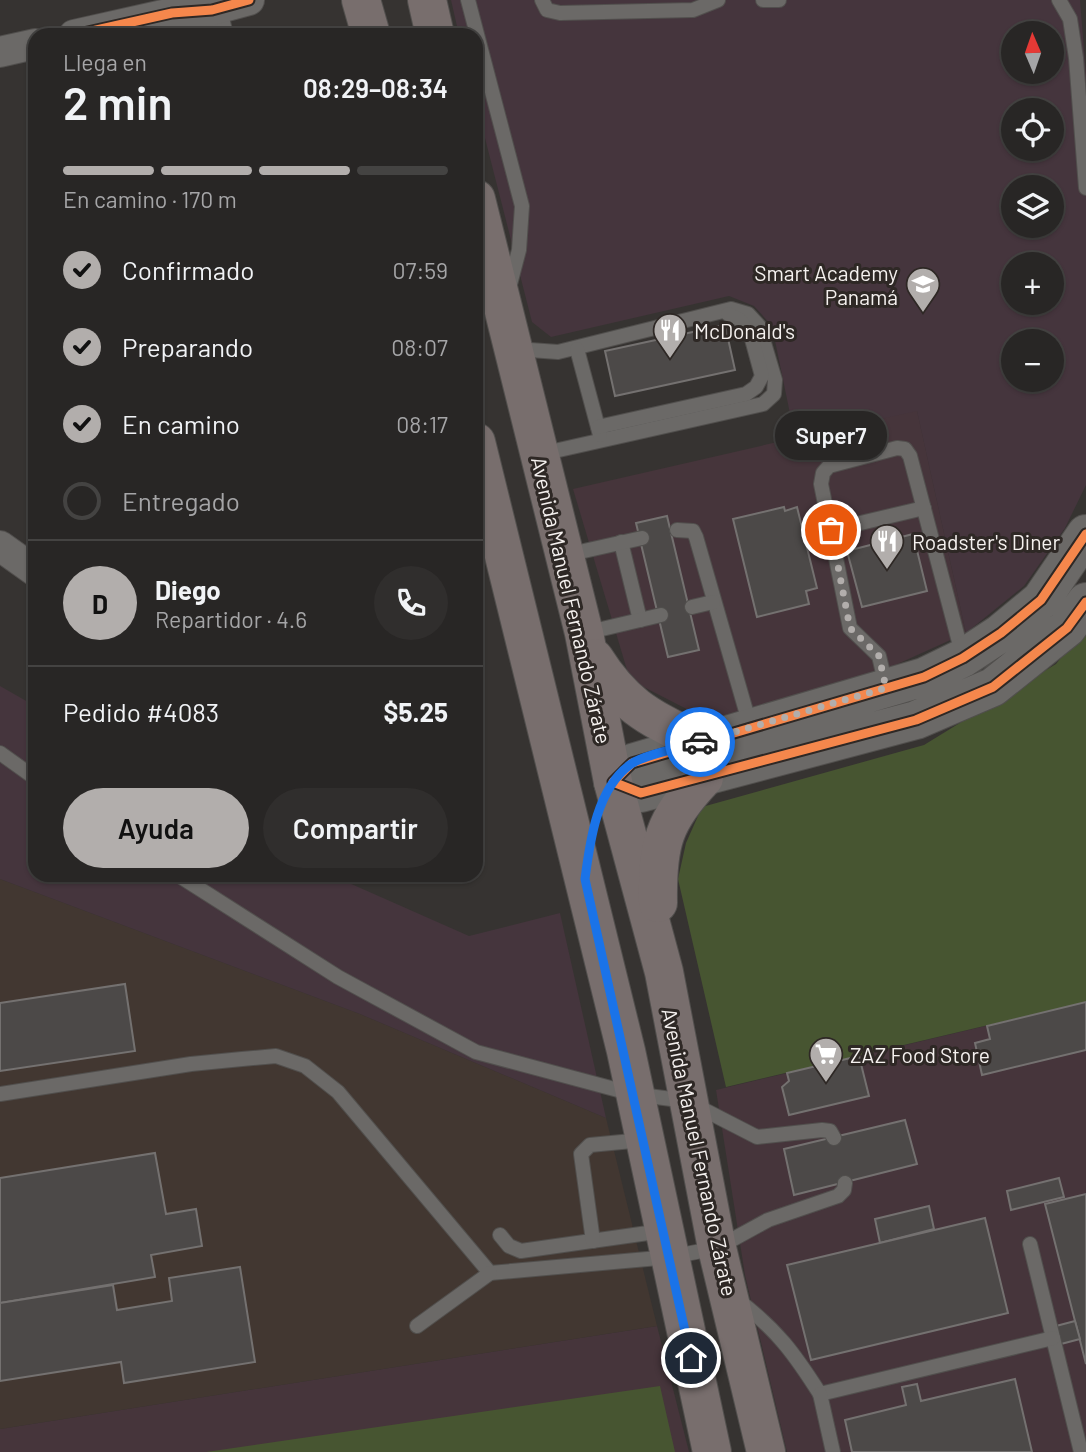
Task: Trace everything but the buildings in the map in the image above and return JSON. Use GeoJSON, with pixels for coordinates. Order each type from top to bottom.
{"type":"FeatureCollection","features":[{"type":"Feature","properties":{"kind":"main road"},"geometry":{"type":"LineString","coordinates":[[361,0],[369,28]]}},
{"type":"Feature","properties":{"kind":"main road"},"geometry":{"type":"LineString","coordinates":[[406,0],[413,28]]}},
{"type":"Feature","properties":{"kind":"main road"},"geometry":{"type":"LineString","coordinates":[[427,0],[433,28]]}},
{"type":"Feature","properties":{"kind":"main road","name":"Avenida Manuel Fernando Zárate"},"geometry":{"type":"LineString","coordinates":[[483,228],[585,640],[612,782],[664,972],[717,1248],[766,1452]]}},
{"type":"Feature","properties":{"kind":"main road"},"geometry":{"type":"LineString","coordinates":[[483,471],[542,719],[585,879],[712,1452]]}},
{"type":"Feature","properties":{"kind":"main road"},"geometry":{"type":"LineString","coordinates":[[585,640],[607,679],[626,701],[701,760],[678,805],[660,850],[658,906],[664,972]]}},
{"type":"Feature","properties":{"kind":"main road"},"geometry":{"type":"LineString","coordinates":[[542,719],[564,749],[580,764],[612,782],[594,829],[585,879]]}},
{"type":"Feature","properties":{"kind":"street"},"geometry":{"type":"LineString","coordinates":[[113,28],[249,0]]}},
{"type":"Feature","properties":{"kind":"street"},"geometry":{"type":"LineString","coordinates":[[0,52],[28,46]]}},
{"type":"Feature","properties":{"kind":"street"},"geometry":{"type":"LineString","coordinates":[[755,745],[886,688],[924,677],[963,658],[1001,633],[1041,600],[1086,534]]}},
{"type":"Feature","properties":{"kind":"street"},"geometry":{"type":"LineString","coordinates":[[0,547],[28,566]]}},
{"type":"Feature","properties":{"kind":"street"},"geometry":{"type":"LineString","coordinates":[[612,782],[632,763],[701,760],[755,745],[916,720],[993,687],[1067,628],[1086,602]]}},
{"type":"Feature","properties":{"kind":"lane"},"geometry":{"type":"LineString","coordinates":[[468,0],[475,28]]}},
{"type":"Feature","properties":{"kind":"lane"},"geometry":{"type":"LineString","coordinates":[[542,0],[547,10],[560,13],[693,5],[718,0]]}},
{"type":"Feature","properties":{"kind":"lane"},"geometry":{"type":"LineString","coordinates":[[763,0],[779,0]]}},
{"type":"Feature","properties":{"kind":"lane"},"geometry":{"type":"LineString","coordinates":[[1059,0],[1070,19],[1076,58],[1086,188]]}},
{"type":"Feature","properties":{"kind":"lane"},"geometry":{"type":"LineString","coordinates":[[483,57],[522,206],[519,250],[503,310]]}},
{"type":"Feature","properties":{"kind":"lane"},"geometry":{"type":"LineString","coordinates":[[514,348],[558,352],[577,349],[722,311],[739,319],[750,332],[762,376],[757,387],[746,394],[600,433],[540,454]]}},
{"type":"Feature","properties":{"kind":"lane"},"geometry":{"type":"LineString","coordinates":[[577,349],[600,433]]}},
{"type":"Feature","properties":{"kind":"lane"},"geometry":{"type":"LineString","coordinates":[[886,688],[879,656],[850,628],[821,484],[823,473],[829,466],[897,448],[905,449],[910,456],[963,658]]}},
{"type":"Feature","properties":{"kind":"lane"},"geometry":{"type":"LineString","coordinates":[[831,530],[924,508]]}},
{"type":"Feature","properties":{"kind":"lane"},"geometry":{"type":"LineString","coordinates":[[677,530],[693,531],[755,745]]}},
{"type":"Feature","properties":{"kind":"lane"},"geometry":{"type":"LineString","coordinates":[[565,555],[642,537]]}},
{"type":"Feature","properties":{"kind":"lane"},"geometry":{"type":"LineString","coordinates":[[621,542],[640,620]]}},
{"type":"Feature","properties":{"kind":"lane"},"geometry":{"type":"LineString","coordinates":[[692,607],[713,603]]}},
{"type":"Feature","properties":{"kind":"lane"},"geometry":{"type":"LineString","coordinates":[[585,640],[661,615]]}},
{"type":"Feature","properties":{"kind":"lane"},"geometry":{"type":"LineString","coordinates":[[0,753],[28,773]]}},
{"type":"Feature","properties":{"kind":"lane"},"geometry":{"type":"LineString","coordinates":[[189,882],[338,977],[476,1052],[634,1094],[687,1101],[757,1137],[822,1130],[830,1131],[834,1138]]}},
{"type":"Feature","properties":{"kind":"lane"},"geometry":{"type":"LineString","coordinates":[[0,1094],[191,1064],[242,1059],[276,1056],[305,1066],[338,1092],[490,1273]]}},
{"type":"Feature","properties":{"kind":"lane"},"geometry":{"type":"LineString","coordinates":[[593,1241],[581,1154],[590,1145],[643,1140]]}},
{"type":"Feature","properties":{"kind":"lane"},"geometry":{"type":"LineString","coordinates":[[500,1235],[509,1246],[521,1251],[593,1241],[717,1248],[768,1220],[838,1196],[844,1191],[845,1183]]}},
{"type":"Feature","properties":{"kind":"lane"},"geometry":{"type":"LineString","coordinates":[[417,1326],[490,1273],[667,1244]]}},
{"type":"Feature","properties":{"kind":"lane"},"geometry":{"type":"LineString","coordinates":[[1030,1244],[1081,1452]]}},
{"type":"Feature","properties":{"kind":"lane"},"geometry":{"type":"LineString","coordinates":[[728,1292],[771,1326],[793,1352],[820,1394],[833,1452]]}},
{"type":"Feature","properties":{"kind":"lane"},"geometry":{"type":"LineString","coordinates":[[820,1394],[1053,1338]]}},
{"type":"Feature","properties":{"kind":"shaded area","name":"Smart Academy Panamá"},"geometry":{"type":"Polygon","coordinates":[[[451,0],[1080,0],[1086,75],[1086,485],[1065,528],[1024,586],[966,633],[917,411],[795,438],[772,326],[754,306],[729,296],[551,337],[532,322],[483,130],[483,28],[457,28],[451,0]]]}},
{"type":"Feature","properties":{"kind":"shaded area"},"geometry":{"type":"Polygon","coordinates":[[[917,410],[966,633],[851,685],[714,723],[630,680],[573,489],[917,410]]]}},
{"type":"Feature","properties":{"kind":"shaded area"},"geometry":{"type":"Polygon","coordinates":[[[0,686],[28,702],[28,882],[347,882],[469,936],[560,913],[606,1118],[360,1014],[0,879],[0,686]]]}},
{"type":"Feature","properties":{"kind":"shaded area"},"geometry":{"type":"Polygon","coordinates":[[[0,879],[360,1014],[606,1118],[657,1326],[0,1429],[0,879]]]}},
{"type":"Feature","properties":{"kind":"shaded area"},"geometry":{"type":"Polygon","coordinates":[[[1086,1002],[1086,1452],[787,1452],[745,1275],[716,1090],[1086,1002]]]}},
{"type":"Feature","properties":{"kind":"shaded area"},"geometry":{"type":"Polygon","coordinates":[[[657,1326],[689,1452],[0,1452],[0,1429],[657,1326]]]}},
{"type":"Feature","properties":{"kind":"green space"},"geometry":{"type":"Polygon","coordinates":[[[1086,627],[1086,1002],[726,1087],[678,879],[686,843],[702,807],[924,745],[1056,664],[1086,627]]]}},
{"type":"Feature","properties":{"kind":"green space"},"geometry":{"type":"Polygon","coordinates":[[[660,1386],[675,1452],[206,1452],[660,1386]]]}},
{"type":"Feature","properties":{"kind":"cycle path"},"geometry":{"type":"LineString","coordinates":[[105,28],[172,13],[212,10],[249,0]]}},
{"type":"Feature","properties":{"kind":"cycle path"},"geometry":{"type":"LineString","coordinates":[[1086,534],[1041,600],[1001,633],[963,658],[924,677],[632,763],[613,782],[641,793],[916,720],[993,687],[1067,628],[1086,602]]}},
{"type":"Feature","properties":{"kind":"way so far"},"geometry":{"type":"LineString","coordinates":[[700,742],[886,688],[879,656],[850,628],[831,530]]}},
{"type":"Feature","properties":{"kind":"place","name":"Smart Academy Panamá"},"geometry":{"type":"Point","coordinates":[923,314]}},
{"type":"Feature","properties":{"kind":"place","name":"McDonald's"},"geometry":{"type":"Point","coordinates":[670,360]}},
{"type":"Feature","properties":{"kind":"place","name":"Super7"},"geometry":{"type":"Point","coordinates":[831,530]}},
{"type":"Feature","properties":{"kind":"place","name":"Roadster's Diner"},"geometry":{"type":"Point","coordinates":[887,571]}},
{"type":"Feature","properties":{"kind":"place","name":"ZAZ Food Store"},"geometry":{"type":"Point","coordinates":[826,1084]}},
{"type":"Feature","properties":{"kind":"route"},"geometry":{"type":"LineString","coordinates":[[691,1358],[626,1051],[585,879],[594,829],[612,782],[632,763],[700,742]]}}]}
